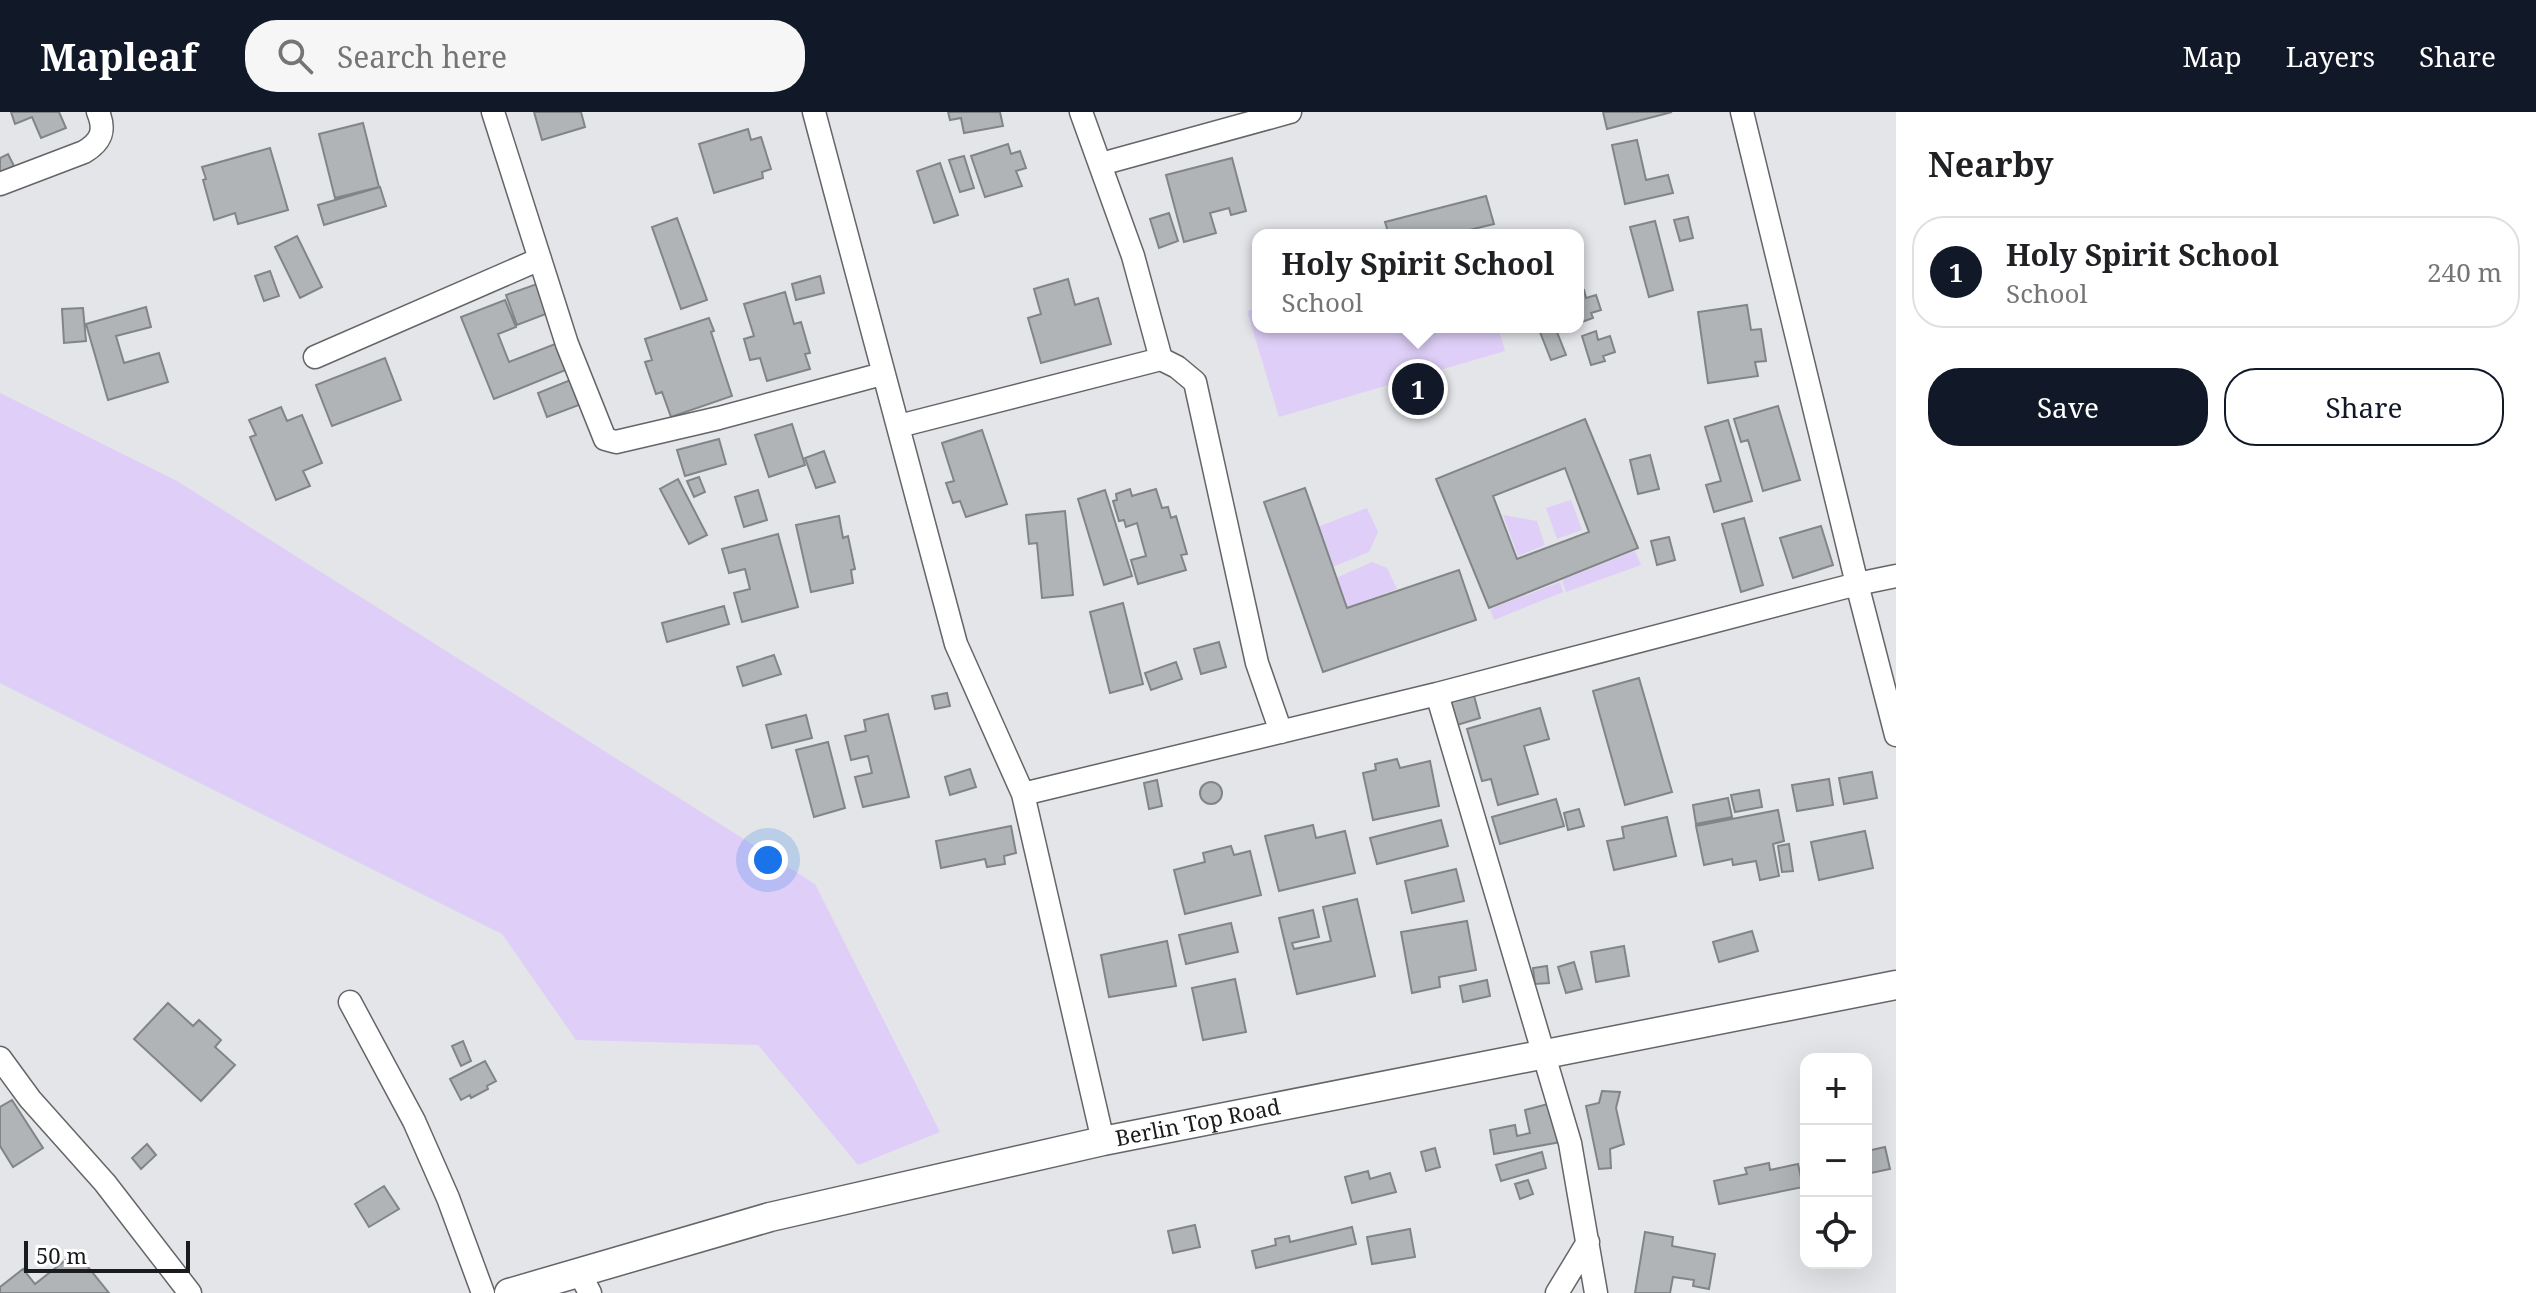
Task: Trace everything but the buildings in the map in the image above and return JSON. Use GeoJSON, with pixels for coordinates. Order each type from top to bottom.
{"type":"FeatureCollection","features":[{"type":"Feature","properties":{"kind":"street"},"geometry":{"type":"LineString","coordinates":[[0,184],[97,145],[102,133],[98,112]]}},
{"type":"Feature","properties":{"kind":"street"},"geometry":{"type":"LineString","coordinates":[[493,112],[567,344],[605,439],[616,442],[660,432],[882,374]]}},
{"type":"Feature","properties":{"kind":"street"},"geometry":{"type":"LineString","coordinates":[[814,112],[956,644],[1023,794],[1103,1141]]}},
{"type":"Feature","properties":{"kind":"street"},"geometry":{"type":"LineString","coordinates":[[1081,112],[1133,256],[1161,359]]}},
{"type":"Feature","properties":{"kind":"street"},"geometry":{"type":"LineString","coordinates":[[1101,164],[1290,112]]}},
{"type":"Feature","properties":{"kind":"street"},"geometry":{"type":"LineString","coordinates":[[1742,112],[1896,735]]}},
{"type":"Feature","properties":{"kind":"street"},"geometry":{"type":"LineString","coordinates":[[315,357],[540,259]]}},
{"type":"Feature","properties":{"kind":"street"},"geometry":{"type":"LineString","coordinates":[[899,426],[1161,359],[1177,367],[1195,382],[1257,663],[1281,732]]}},
{"type":"Feature","properties":{"kind":"street"},"geometry":{"type":"LineString","coordinates":[[1023,794],[1437,694],[1896,576]]}},
{"type":"Feature","properties":{"kind":"street"},"geometry":{"type":"LineString","coordinates":[[1437,694],[1570,1143],[1596,1293]]}},
{"type":"Feature","properties":{"kind":"street","name":"Berlin Top Road"},"geometry":{"type":"LineString","coordinates":[[509,1293],[584,1282],[770,1217],[1103,1141],[1896,985]]}},
{"type":"Feature","properties":{"kind":"street"},"geometry":{"type":"LineString","coordinates":[[350,1002],[414,1121],[448,1198],[483,1293]]}},
{"type":"Feature","properties":{"kind":"street"},"geometry":{"type":"LineString","coordinates":[[0,1058],[30,1099],[105,1183],[190,1293]]}},
{"type":"Feature","properties":{"kind":"street"},"geometry":{"type":"LineString","coordinates":[[1557,1293],[1588,1242]]}},
{"type":"Feature","properties":{"kind":"shaded area"},"geometry":{"type":"Polygon","coordinates":[[[1252,310],[1252,328],[1247,311],[1252,310]]]}},
{"type":"Feature","properties":{"kind":"shaded area"},"geometry":{"type":"Polygon","coordinates":[[[1254,333],[1500,333],[1505,351],[1279,417],[1254,333]]]}},
{"type":"Feature","properties":{"kind":"shaded area"},"geometry":{"type":"Polygon","coordinates":[[[0,393],[177,481],[815,884],[940,1132],[858,1165],[758,1045],[576,1040],[502,934],[0,683],[0,393]]]}},
{"type":"Feature","properties":{"kind":"shaded area"},"geometry":{"type":"Polygon","coordinates":[[[1571,500],[1582,530],[1557,539],[1546,508],[1571,500]]]}},
{"type":"Feature","properties":{"kind":"shaded area"},"geometry":{"type":"Polygon","coordinates":[[[1367,508],[1378,532],[1369,552],[1330,568],[1315,528],[1367,508]]]}},
{"type":"Feature","properties":{"kind":"shaded area"},"geometry":{"type":"Polygon","coordinates":[[[1503,515],[1537,521],[1545,545],[1518,556],[1503,515]]]}},
{"type":"Feature","properties":{"kind":"shaded area"},"geometry":{"type":"Polygon","coordinates":[[[1635,551],[1641,565],[1566,592],[1562,580],[1635,551]]]}},
{"type":"Feature","properties":{"kind":"shaded area"},"geometry":{"type":"Polygon","coordinates":[[[1372,562],[1387,568],[1397,589],[1345,608],[1334,579],[1372,562]]]}},
{"type":"Feature","properties":{"kind":"shaded area"},"geometry":{"type":"Polygon","coordinates":[[[1560,582],[1563,592],[1494,620],[1490,609],[1560,582]]]}},
{"type":"Feature","properties":{"kind":"place","name":"Holy Spirit School"},"geometry":{"type":"Point","coordinates":[1418,389]}}]}
